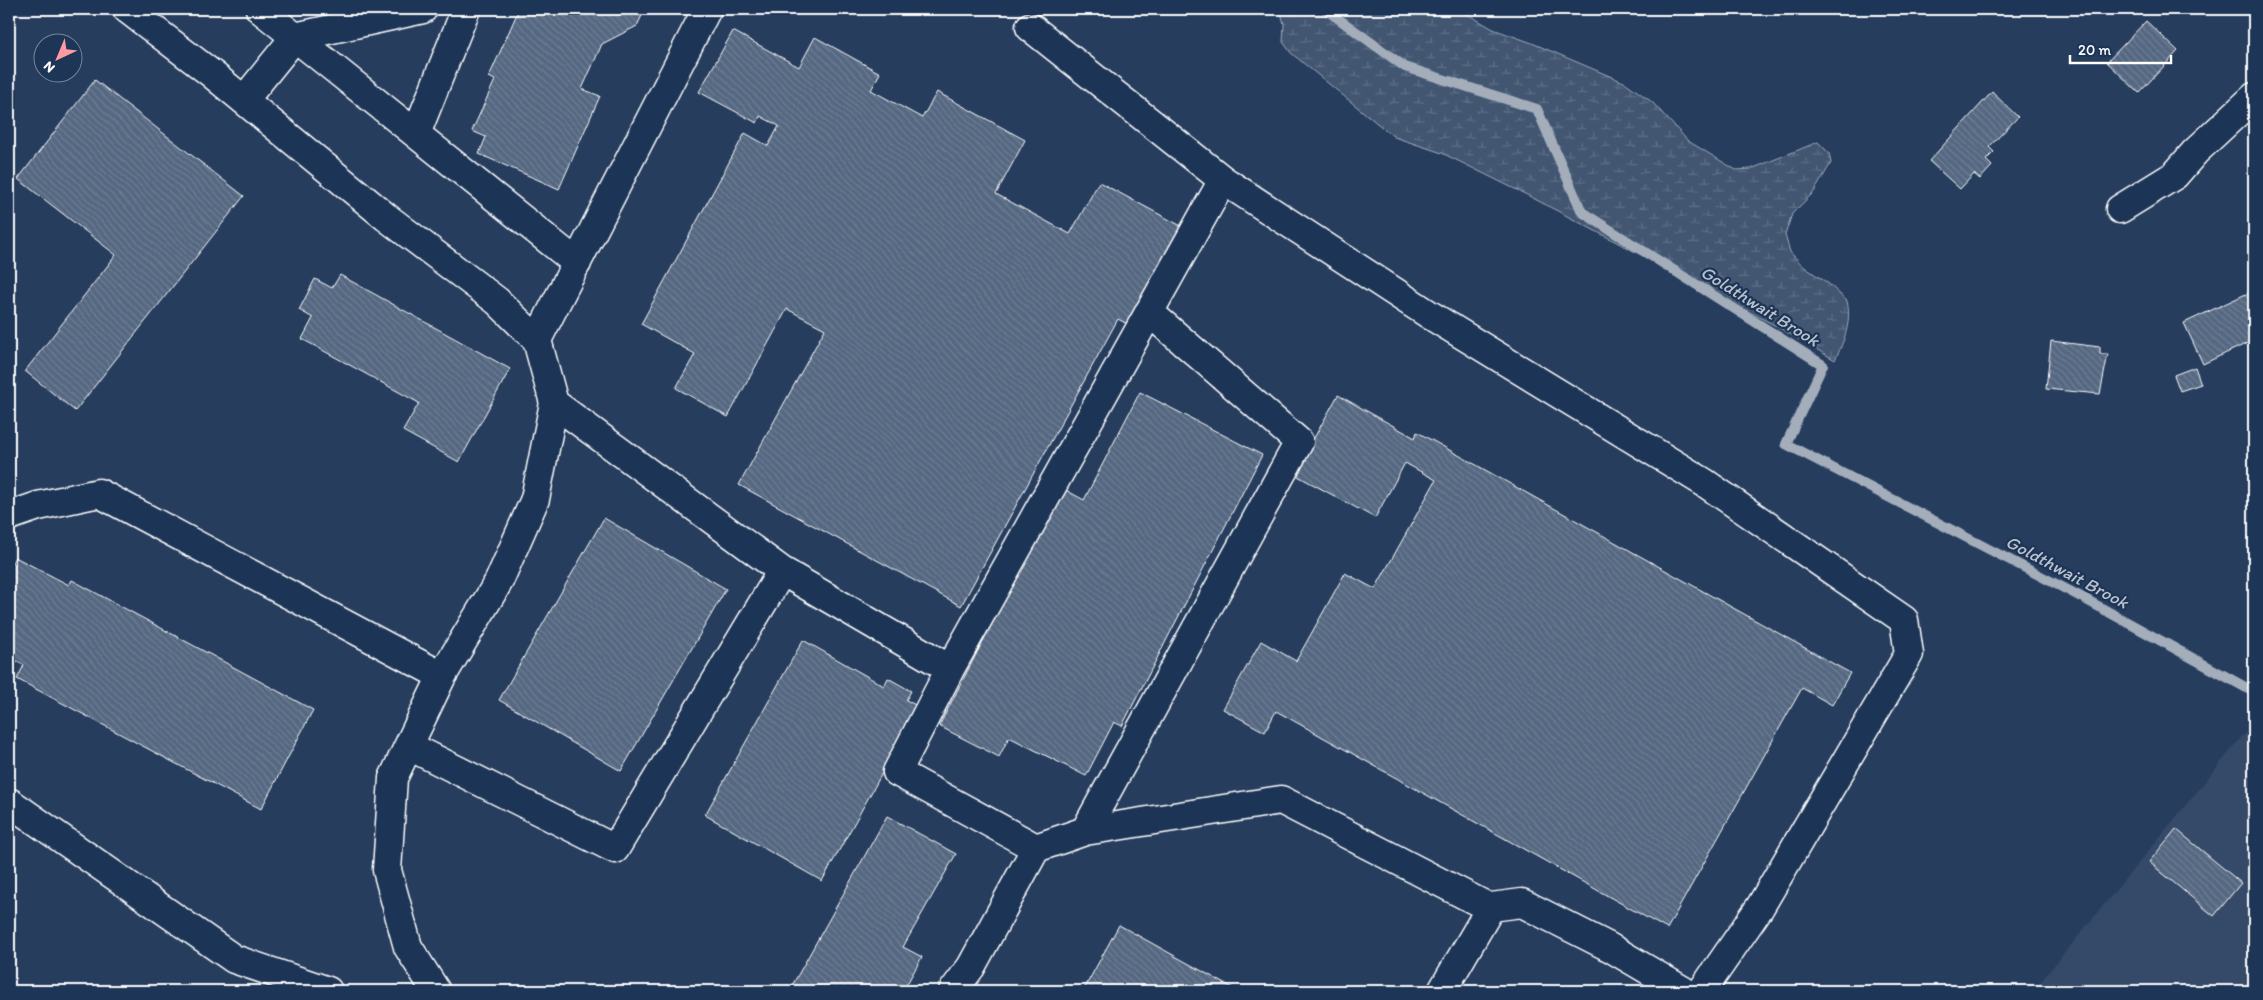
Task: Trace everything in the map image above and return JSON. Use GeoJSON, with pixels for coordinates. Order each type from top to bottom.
{"type":"FeatureCollection","features":[{"type":"Feature","properties":{"kind":"street"},"geometry":{"type":"LineString","coordinates":[[127,9],[244,100],[386,217],[496,301],[537,340],[554,403],[535,499],[499,581],[442,676],[393,778],[387,870],[408,947],[436,991]]}},
{"type":"Feature","properties":{"kind":"street"},"geometry":{"type":"LineString","coordinates":[[260,9],[577,263]]}},
{"type":"Feature","properties":{"kind":"street"},"geometry":{"type":"LineString","coordinates":[[244,100],[295,37],[422,9]]}},
{"type":"Feature","properties":{"kind":"street"},"geometry":{"type":"LineString","coordinates":[[416,134],[466,9]]}},
{"type":"Feature","properties":{"kind":"street"},"geometry":{"type":"LineString","coordinates":[[537,340],[707,9]]}},
{"type":"Feature","properties":{"kind":"street"},"geometry":{"type":"LineString","coordinates":[[1030,27],[1223,180],[1430,315],[1705,483],[1904,620],[1908,654],[1760,907],[1702,991]]}},
{"type":"Feature","properties":{"kind":"street"},"geometry":{"type":"LineString","coordinates":[[2120,209],[2175,175],[2195,152],[2254,97]]}},
{"type":"Feature","properties":{"kind":"street"},"geometry":{"type":"LineString","coordinates":[[1036,848],[898,772],[950,669],[1223,180]]}},
{"type":"Feature","properties":{"kind":"street"},"geometry":{"type":"LineString","coordinates":[[1085,831],[1299,442],[1149,312]]}},
{"type":"Feature","properties":{"kind":"street"},"geometry":{"type":"LineString","coordinates":[[554,403],[782,571],[950,669]]}},
{"type":"Feature","properties":{"kind":"street"},"geometry":{"type":"LineString","coordinates":[[9,516],[38,506],[99,492],[442,676]]}},
{"type":"Feature","properties":{"kind":"street"},"geometry":{"type":"LineString","coordinates":[[409,746],[615,849],[782,571]]}},
{"type":"Feature","properties":{"kind":"street"},"geometry":{"type":"LineString","coordinates":[[953,991],[971,967],[1036,848],[1085,831],[1281,800],[1490,908],[1522,903],[1608,947],[1684,991]]}},
{"type":"Feature","properties":{"kind":"street"},"geometry":{"type":"LineString","coordinates":[[9,802],[234,959],[328,991]]}},
{"type":"Feature","properties":{"kind":"street"},"geometry":{"type":"LineString","coordinates":[[1442,991],[1490,908]]}},
{"type":"Feature","properties":{"kind":"shaded area"},"geometry":{"type":"Polygon","coordinates":[[[2254,722],[2254,991],[2033,991],[2254,722]]]}},
{"type":"Feature","properties":{"kind":"green space"},"geometry":{"type":"Polygon","coordinates":[[[1280,9],[1459,9],[1493,29],[1532,43],[1626,83],[1652,102],[1688,141],[1736,170],[1751,169],[1818,142],[1829,153],[1831,163],[1814,192],[1792,214],[1785,235],[1790,252],[1803,266],[1829,284],[1847,301],[1848,324],[1835,360],[1776,326],[1529,196],[1442,153],[1394,137],[1291,53],[1283,42],[1284,24],[1280,9]]]}},
{"type":"Feature","properties":{"kind":"building"},"geometry":{"type":"Polygon","coordinates":[[[519,9],[645,9],[637,26],[602,44],[582,89],[600,96],[559,189],[479,154],[486,137],[472,131],[495,80],[489,77],[519,9]]]}},
{"type":"Feature","properties":{"kind":"building"},"geometry":{"type":"Polygon","coordinates":[[[2146,21],[2178,51],[2139,93],[2107,62],[2146,21]]]}},
{"type":"Feature","properties":{"kind":"building"},"geometry":{"type":"Polygon","coordinates":[[[733,31],[799,67],[815,37],[880,73],[871,90],[922,118],[937,92],[1025,140],[996,194],[1070,234],[1099,182],[1183,227],[1129,325],[1118,319],[961,606],[739,485],[825,329],[787,309],[728,417],[676,388],[695,354],[641,324],[745,133],[768,146],[779,126],[760,116],[757,123],[699,92],[733,31]]]}},
{"type":"Feature","properties":{"kind":"building"},"geometry":{"type":"Polygon","coordinates":[[[95,80],[244,196],[75,411],[25,371],[116,255],[18,179],[95,80]]]}},
{"type":"Feature","properties":{"kind":"building"},"geometry":{"type":"Polygon","coordinates":[[[1992,92],[2018,117],[1989,147],[1994,152],[1986,160],[1992,166],[1980,179],[1974,174],[1960,189],[1929,161],[1992,92]]]}},
{"type":"Feature","properties":{"kind":"building"},"geometry":{"type":"Polygon","coordinates":[[[340,275],[510,369],[459,462],[403,431],[419,403],[302,339],[313,318],[299,310],[315,279],[332,288],[340,275]]]}},
{"type":"Feature","properties":{"kind":"building"},"geometry":{"type":"Polygon","coordinates":[[[2248,293],[2254,306],[2254,340],[2203,364],[2184,323],[2248,293]]]}},
{"type":"Feature","properties":{"kind":"building"},"geometry":{"type":"Polygon","coordinates":[[[2051,341],[2100,347],[2100,354],[2108,354],[2100,394],[2046,389],[2051,341]]]}},
{"type":"Feature","properties":{"kind":"building"},"geometry":{"type":"Polygon","coordinates":[[[2195,367],[2201,384],[2180,391],[2174,375],[2195,367]]]}},
{"type":"Feature","properties":{"kind":"building"},"geometry":{"type":"Polygon","coordinates":[[[1140,392],[1262,455],[1122,726],[1114,722],[1086,776],[1009,737],[999,757],[939,726],[1062,488],[1084,500],[1140,392]]]}},
{"type":"Feature","properties":{"kind":"building"},"geometry":{"type":"Polygon","coordinates":[[[1338,395],[1415,438],[1417,432],[1850,673],[1832,705],[1802,688],[1667,929],[1276,711],[1265,732],[1223,709],[1261,641],[1296,661],[1345,573],[1375,589],[1436,480],[1405,463],[1375,518],[1294,474],[1338,395]]]}},
{"type":"Feature","properties":{"kind":"building"},"geometry":{"type":"Polygon","coordinates":[[[604,518],[726,589],[621,771],[499,700],[604,518]]]}},
{"type":"Feature","properties":{"kind":"building"},"geometry":{"type":"Polygon","coordinates":[[[15,557],[69,585],[72,580],[313,710],[261,809],[17,679],[24,665],[9,657],[9,569],[15,557]]]}},
{"type":"Feature","properties":{"kind":"building"},"geometry":{"type":"Polygon","coordinates":[[[803,640],[884,686],[888,678],[911,691],[906,700],[919,707],[822,881],[705,815],[803,640]]]}},
{"type":"Feature","properties":{"kind":"building"},"geometry":{"type":"Polygon","coordinates":[[[887,816],[956,854],[903,947],[922,957],[903,991],[789,991],[887,816]]]}},
{"type":"Feature","properties":{"kind":"building"},"geometry":{"type":"Polygon","coordinates":[[[2176,829],[2241,883],[2214,916],[2149,862],[2176,829]]]}},
{"type":"Feature","properties":{"kind":"building"},"geometry":{"type":"Polygon","coordinates":[[[1119,925],[1238,991],[1083,991],[1119,925]]]}},
{"type":"Feature","properties":{"kind":"waterway","name":"Goldthwait Brook"},"geometry":{"type":"LineString","coordinates":[[1325,9],[1405,67],[1537,109],[1582,212],[1823,365],[1786,444],[2085,599],[2254,692]]}}]}
